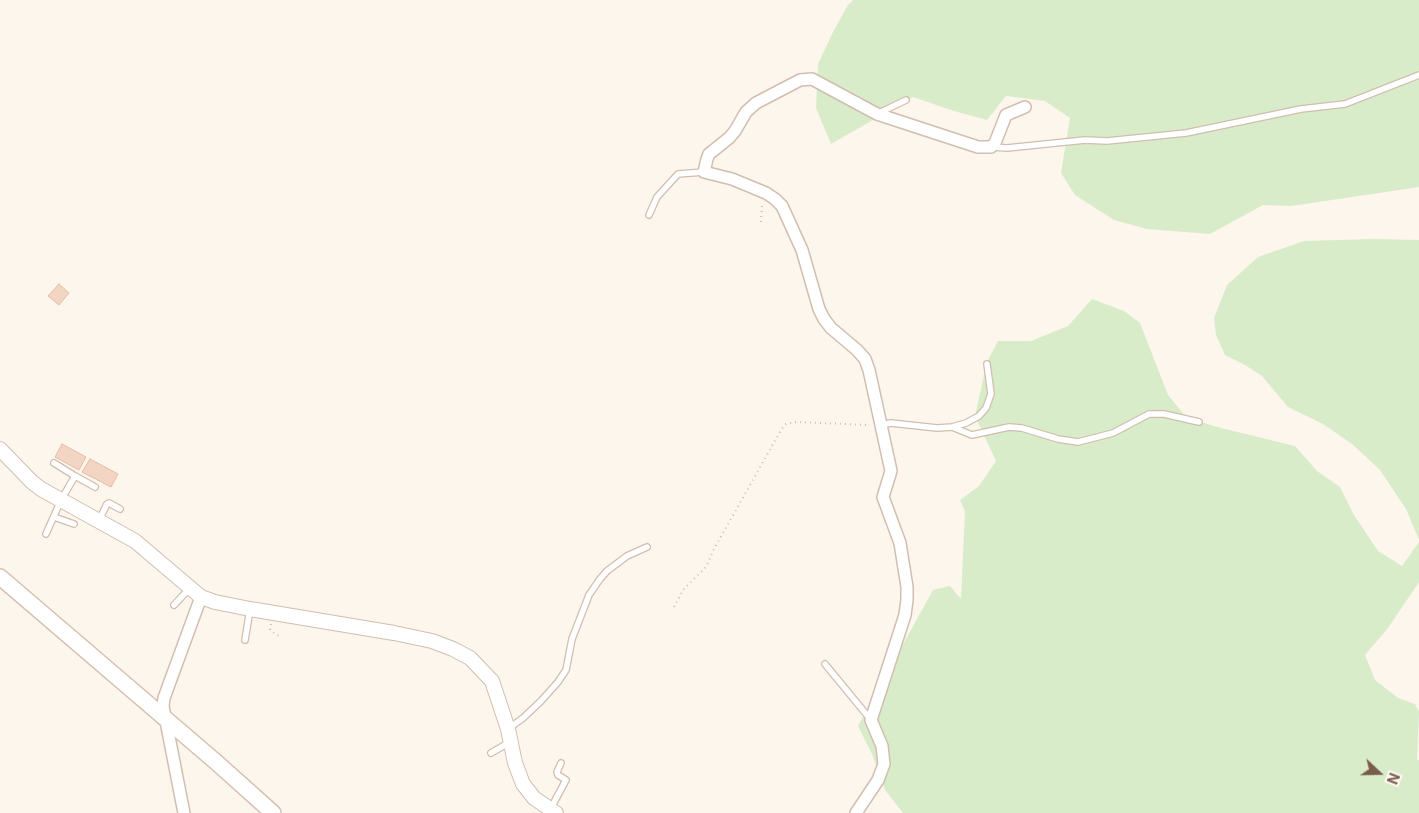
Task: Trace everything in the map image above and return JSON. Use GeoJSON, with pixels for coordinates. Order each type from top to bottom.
{"type":"FeatureCollection","features":[{"type":"Feature","properties":{"kind":"main road"},"geometry":{"type":"LineString","coordinates":[[0,578],[165,718],[273,813]]}},
{"type":"Feature","properties":{"kind":"street"},"geometry":{"type":"LineString","coordinates":[[856,813],[878,780],[884,764],[882,746],[871,720],[905,615],[907,600],[900,543],[883,497],[890,471],[869,370],[865,359],[858,350],[831,328],[824,319],[819,309],[802,250],[782,206],[766,193],[732,179],[704,172],[706,159],[709,154],[729,138],[746,112],[756,103],[800,80],[812,79],[821,82],[830,89],[877,114],[978,148],[990,147],[995,143],[1006,115],[1025,107]]}},
{"type":"Feature","properties":{"kind":"street"},"geometry":{"type":"LineString","coordinates":[[0,449],[32,482],[147,549],[201,597],[215,602],[394,632],[432,641],[470,658],[492,681],[509,735],[515,763],[523,784],[534,798],[553,811]]}},
{"type":"Feature","properties":{"kind":"street"},"geometry":{"type":"LineString","coordinates":[[184,813],[165,718],[164,698],[201,597]]}},
{"type":"Feature","properties":{"kind":"lane"},"geometry":{"type":"LineString","coordinates":[[990,147],[1007,148],[1085,140],[1107,141],[1186,134],[1301,109],[1345,104],[1419,75]]}},
{"type":"Feature","properties":{"kind":"lane"},"geometry":{"type":"LineString","coordinates":[[877,114],[906,100]]}},
{"type":"Feature","properties":{"kind":"lane"},"geometry":{"type":"LineString","coordinates":[[649,215],[657,197],[678,174],[704,172]]}},
{"type":"Feature","properties":{"kind":"lane"},"geometry":{"type":"LineString","coordinates":[[880,425],[891,423],[938,428],[952,427],[966,423],[979,416],[986,408],[991,394],[987,364]]}},
{"type":"Feature","properties":{"kind":"lane"},"geometry":{"type":"LineString","coordinates":[[952,427],[972,434],[1009,427],[1022,428],[1058,439],[1078,442],[1113,433],[1149,414],[1164,414],[1198,422]]}},
{"type":"Feature","properties":{"kind":"lane"},"geometry":{"type":"LineString","coordinates":[[54,463],[95,487]]}},
{"type":"Feature","properties":{"kind":"lane"},"geometry":{"type":"LineString","coordinates":[[46,534],[61,500],[75,476]]}},
{"type":"Feature","properties":{"kind":"lane"},"geometry":{"type":"LineString","coordinates":[[99,520],[107,504],[110,503],[120,509]]}},
{"type":"Feature","properties":{"kind":"lane"},"geometry":{"type":"LineString","coordinates":[[54,517],[74,524]]}},
{"type":"Feature","properties":{"kind":"lane"},"geometry":{"type":"LineString","coordinates":[[491,753],[558,682],[566,670],[569,647],[586,604],[600,579],[607,571],[627,556],[647,547]]}},
{"type":"Feature","properties":{"kind":"lane"},"geometry":{"type":"LineString","coordinates":[[174,605],[190,588]]}},
{"type":"Feature","properties":{"kind":"lane"},"geometry":{"type":"LineString","coordinates":[[245,640],[250,608]]}},
{"type":"Feature","properties":{"kind":"lane"},"geometry":{"type":"LineString","coordinates":[[825,664],[871,720]]}},
{"type":"Feature","properties":{"kind":"lane"},"geometry":{"type":"LineString","coordinates":[[553,811],[566,780],[558,775],[557,772],[562,763]]}},
{"type":"Feature","properties":{"kind":"path"},"geometry":{"type":"LineString","coordinates":[[761,222],[762,203],[766,193]]}},
{"type":"Feature","properties":{"kind":"path"},"geometry":{"type":"LineString","coordinates":[[674,607],[684,590],[706,568],[714,549],[786,424],[796,422],[880,425]]}},
{"type":"Feature","properties":{"kind":"green space"},"geometry":{"type":"Polygon","coordinates":[[[853,0],[1419,0],[1419,187],[1291,206],[1263,205],[1210,234],[1147,229],[1114,220],[1075,195],[1061,173],[1070,118],[1045,101],[1006,96],[987,120],[913,97],[831,144],[816,108],[818,64],[833,32],[848,5],[853,0]]]}},
{"type":"Feature","properties":{"kind":"green space"},"geometry":{"type":"Polygon","coordinates":[[[1419,240],[1419,540],[1406,509],[1380,470],[1352,444],[1323,424],[1288,407],[1262,376],[1225,355],[1216,335],[1214,318],[1227,285],[1258,257],[1304,241],[1419,240]]]}},
{"type":"Feature","properties":{"kind":"green space"},"geometry":{"type":"Polygon","coordinates":[[[1092,299],[1124,311],[1140,323],[1168,395],[1187,418],[1295,446],[1317,471],[1340,487],[1354,515],[1378,551],[1402,566],[1419,542],[1419,582],[1388,628],[1365,655],[1375,680],[1398,698],[1415,704],[1419,712],[1417,760],[1419,760],[1419,813],[903,813],[885,790],[872,754],[858,726],[933,590],[950,586],[961,599],[965,511],[960,500],[979,486],[996,461],[975,416],[987,362],[998,341],[1031,341],[1068,326],[1092,299]]]}},
{"type":"Feature","properties":{"kind":"building"},"geometry":{"type":"Polygon","coordinates":[[[59,284],[69,293],[59,305],[48,296],[59,284]]]}},
{"type":"Feature","properties":{"kind":"building"},"geometry":{"type":"Polygon","coordinates":[[[62,444],[86,457],[79,470],[55,457],[62,444]]]}},
{"type":"Feature","properties":{"kind":"building"},"geometry":{"type":"Polygon","coordinates":[[[90,459],[118,474],[111,487],[82,472],[90,459]]]}}]}
